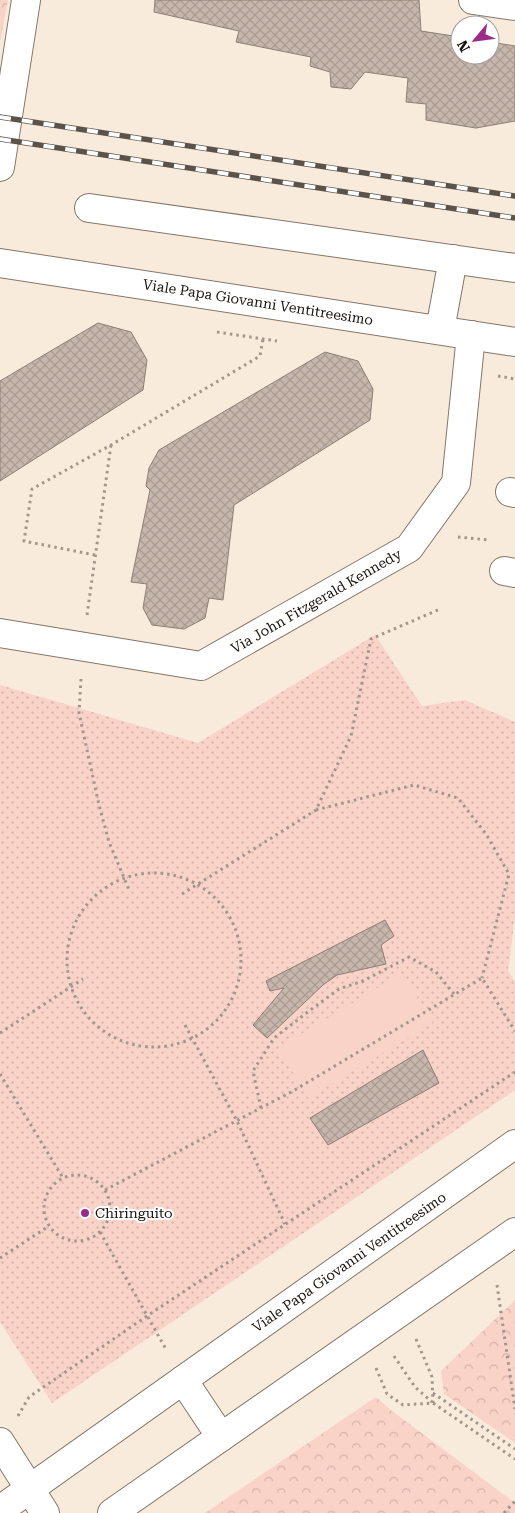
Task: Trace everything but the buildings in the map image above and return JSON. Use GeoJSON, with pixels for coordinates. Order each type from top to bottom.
{"type":"FeatureCollection","features":[{"type":"Feature","properties":{"kind":"street"},"geometry":{"type":"LineString","coordinates":[[0,168],[26,0]]}},
{"type":"Feature","properties":{"kind":"street"},"geometry":{"type":"LineString","coordinates":[[473,0],[515,6]]}},
{"type":"Feature","properties":{"kind":"street"},"geometry":{"type":"LineString","coordinates":[[89,208],[515,268]]}},
{"type":"Feature","properties":{"kind":"street"},"geometry":{"type":"LineString","coordinates":[[440,330],[453,258]]}},
{"type":"Feature","properties":{"kind":"street","name":"Viale Papa Giovanni Ventitreesimo"},"geometry":{"type":"LineString","coordinates":[[0,263],[515,342]]}},
{"type":"Feature","properties":{"kind":"street","name":"Via John Fitzgerald Kennedy"},"geometry":{"type":"LineString","coordinates":[[0,633],[201,666],[409,548],[456,482],[470,335]]}},
{"type":"Feature","properties":{"kind":"street","name":"Viale Papa Giovanni Ventitreesimo"},"geometry":{"type":"LineString","coordinates":[[0,1510],[515,1144]]}},
{"type":"Feature","properties":{"kind":"street"},"geometry":{"type":"LineString","coordinates":[[112,1513],[515,1232]]}},
{"type":"Feature","properties":{"kind":"street"},"geometry":{"type":"LineString","coordinates":[[183,1380],[222,1437]]}},
{"type":"Feature","properties":{"kind":"street"},"geometry":{"type":"LineString","coordinates":[[8,1432],[30,1489],[45,1513]]}},
{"type":"Feature","properties":{"kind":"path"},"geometry":{"type":"LineString","coordinates":[[95,555],[24,541],[32,489],[111,445],[260,356],[263,340]]}},
{"type":"Feature","properties":{"kind":"path"},"geometry":{"type":"LineString","coordinates":[[111,445],[82,646],[79,712],[109,842],[130,892]]}},
{"type":"Feature","properties":{"kind":"path"},"geometry":{"type":"LineString","coordinates":[[450,536],[495,541]]}},
{"type":"Feature","properties":{"kind":"path"},"geometry":{"type":"LineString","coordinates":[[316,810],[351,736],[371,639],[440,609]]}},
{"type":"Feature","properties":{"kind":"path"},"geometry":{"type":"LineString","coordinates":[[105,1190],[261,1108],[482,978],[509,874],[486,834],[458,798],[414,785],[316,810],[182,894]]}},
{"type":"Feature","properties":{"kind":"path"},"geometry":{"type":"LineString","coordinates":[[139,873],[162,873],[185,878],[199,885],[218,900],[231,919],[239,941],[241,964],[237,987],[227,1008],[212,1026],[192,1039],[164,1047],[134,1046],[107,1034],[92,1021],[85,1014],[71,988],[66,969],[66,950],[71,931],[79,913],[91,898],[106,886],[124,877],[139,873]]}},
{"type":"Feature","properties":{"kind":"path"},"geometry":{"type":"LineString","coordinates":[[261,1108],[254,1072],[274,1038],[339,989],[363,981],[409,957],[436,972],[454,994]]}},
{"type":"Feature","properties":{"kind":"path"},"geometry":{"type":"LineString","coordinates":[[482,978],[515,1031]]}},
{"type":"Feature","properties":{"kind":"path"},"geometry":{"type":"LineString","coordinates":[[0,1033],[83,979]]}},
{"type":"Feature","properties":{"kind":"path"},"geometry":{"type":"LineString","coordinates":[[185,1025],[237,1121],[285,1224]]}},
{"type":"Feature","properties":{"kind":"path"},"geometry":{"type":"LineString","coordinates":[[8,1432],[29,1397],[147,1316],[515,1072]]}},
{"type":"Feature","properties":{"kind":"path"},"geometry":{"type":"LineString","coordinates":[[0,1074],[63,1178]]}},
{"type":"Feature","properties":{"kind":"path"},"geometry":{"type":"LineString","coordinates":[[82,1175],[91,1178],[105,1190],[110,1201],[110,1212],[107,1223],[100,1232],[83,1240],[73,1240],[64,1238],[49,1226],[44,1204],[51,1189],[63,1178],[82,1175]]}},
{"type":"Feature","properties":{"kind":"path"},"geometry":{"type":"LineString","coordinates":[[0,1258],[49,1226]]}},
{"type":"Feature","properties":{"kind":"path"},"geometry":{"type":"LineString","coordinates":[[100,1232],[183,1380]]}},
{"type":"Feature","properties":{"kind":"path"},"geometry":{"type":"LineString","coordinates":[[496,1285],[515,1409]]}},
{"type":"Feature","properties":{"kind":"path"},"geometry":{"type":"LineString","coordinates":[[416,1338],[432,1376],[433,1403]]}},
{"type":"Feature","properties":{"kind":"path"},"geometry":{"type":"LineString","coordinates":[[392,1353],[415,1387],[433,1403],[515,1459]]}},
{"type":"Feature","properties":{"kind":"path"},"geometry":{"type":"LineString","coordinates":[[374,1365],[387,1394],[402,1405],[433,1403]]}},
{"type":"Feature","properties":{"kind":"path"},"geometry":{"type":"LineString","coordinates":[[432,1393],[515,1449]]}},
{"type":"Feature","properties":{"kind":"path"},"geometry":{"type":"LineString","coordinates":[[504,1513],[515,1501]]}},
{"type":"Feature","properties":{"kind":"green space"},"geometry":{"type":"Polygon","coordinates":[[[0,0],[8,0],[0,42],[0,0]]]}},
{"type":"Feature","properties":{"kind":"green space"},"geometry":{"type":"Polygon","coordinates":[[[375,635],[422,706],[465,700],[515,722],[515,917],[508,971],[515,981],[515,1090],[52,1403],[0,1322],[0,685],[198,743],[375,635]]]}},
{"type":"Feature","properties":{"kind":"green space"},"geometry":{"type":"Polygon","coordinates":[[[402,973],[433,1023],[308,1098],[278,1048],[402,973]]]}},
{"type":"Feature","properties":{"kind":"green space"},"geometry":{"type":"Polygon","coordinates":[[[515,1300],[515,1443],[444,1394],[441,1371],[515,1300]]]}},
{"type":"Feature","properties":{"kind":"green space"},"geometry":{"type":"Polygon","coordinates":[[[376,1397],[515,1503],[515,1513],[205,1513],[376,1397]]]}},
{"type":"Feature","properties":{"kind":"railway"},"geometry":{"type":"LineString","coordinates":[[0,117],[515,196]]}},
{"type":"Feature","properties":{"kind":"railway"},"geometry":{"type":"LineString","coordinates":[[0,139],[515,218]]}},
{"type":"Feature","properties":{"kind":"place","name":"Chiringuito"},"geometry":{"type":"Point","coordinates":[85,1213]}}]}
